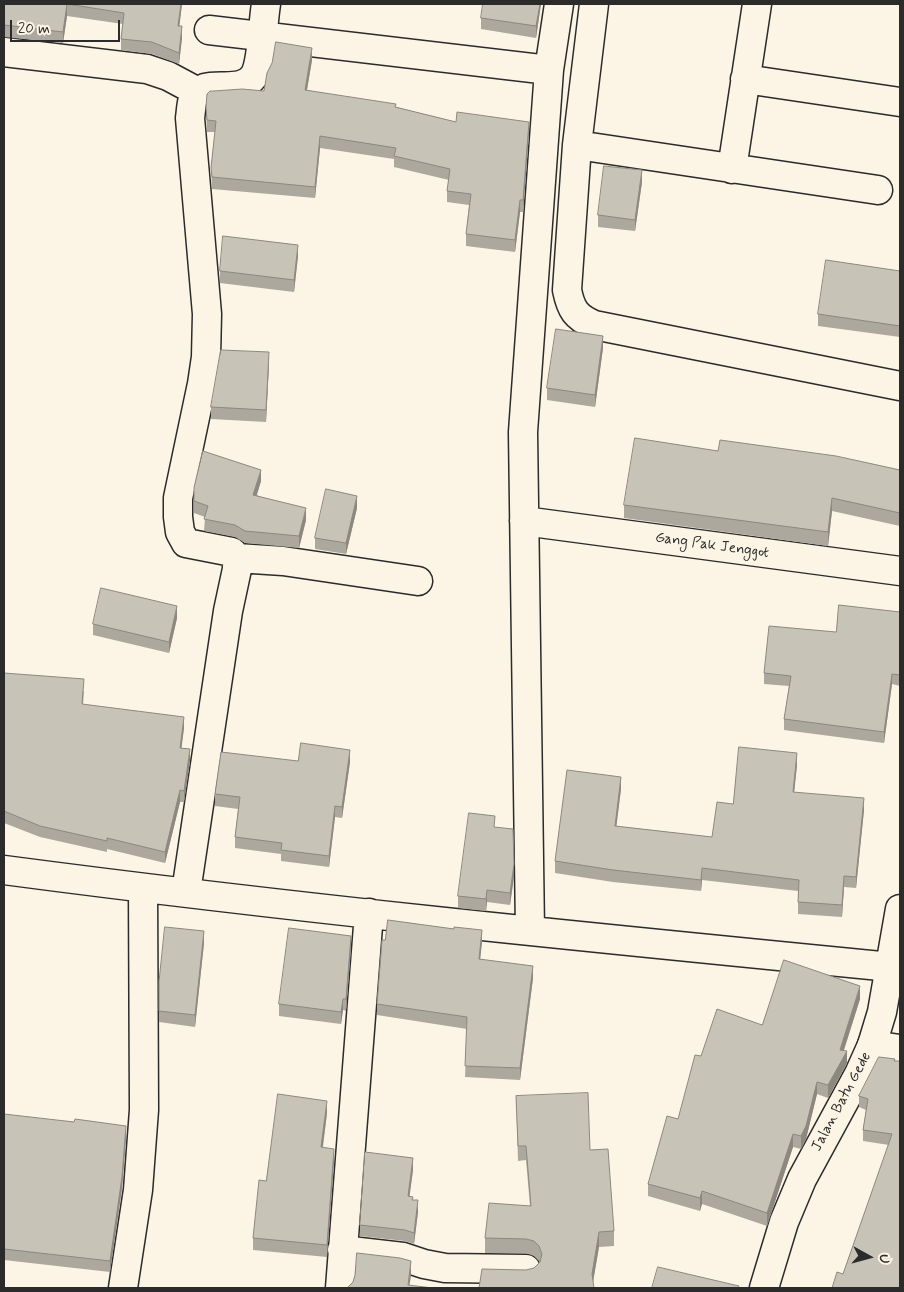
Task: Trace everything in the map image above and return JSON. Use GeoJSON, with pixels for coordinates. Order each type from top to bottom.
{"type":"FeatureCollection","features":[{"type":"Feature","properties":{"kind":"street"},"geometry":{"type":"LineString","coordinates":[[186,892],[228,611],[237,569],[237,558],[232,552],[186,543],[180,532],[178,517],[178,498],[206,357],[207,314],[190,118],[193,99],[198,92],[212,86],[239,86],[247,83],[257,70],[266,4]]}},
{"type":"Feature","properties":{"kind":"street"},"geometry":{"type":"LineString","coordinates":[[530,932],[523,432],[549,70],[558,4]]}},
{"type":"Feature","properties":{"kind":"street"},"geometry":{"type":"LineString","coordinates":[[594,4],[577,145],[567,290],[574,312],[583,320],[594,325],[900,386]]}},
{"type":"Feature","properties":{"kind":"street"},"geometry":{"type":"LineString","coordinates":[[732,169],[757,4]]}},
{"type":"Feature","properties":{"kind":"street"},"geometry":{"type":"LineString","coordinates":[[209,30],[549,70]]}},
{"type":"Feature","properties":{"kind":"street"},"geometry":{"type":"LineString","coordinates":[[4,52],[147,69],[168,76],[198,92]]}},
{"type":"Feature","properties":{"kind":"street"},"geometry":{"type":"LineString","coordinates":[[745,79],[900,102]]}},
{"type":"Feature","properties":{"kind":"street"},"geometry":{"type":"LineString","coordinates":[[577,145],[878,190]]}},
{"type":"Feature","properties":{"kind":"street","name":"Gang Pak Jenggot"},"geometry":{"type":"LineString","coordinates":[[524,521],[900,571]]}},
{"type":"Feature","properties":{"kind":"street"},"geometry":{"type":"LineString","coordinates":[[237,558],[283,561],[418,581]]}},
{"type":"Feature","properties":{"kind":"street"},"geometry":{"type":"LineString","coordinates":[[4,870],[143,888],[530,932],[891,967]]}},
{"type":"Feature","properties":{"kind":"street"},"geometry":{"type":"LineString","coordinates":[[123,1288],[138,1190],[144,1110],[143,888]]}},
{"type":"Feature","properties":{"kind":"street","name":"Jalan Batu Gede"},"geometry":{"type":"LineString","coordinates":[[764,1288],[784,1222],[802,1180],[872,1045],[882,1012],[900,909]]}},
{"type":"Feature","properties":{"kind":"street"},"geometry":{"type":"LineString","coordinates":[[340,1288],[369,914]]}},
{"type":"Feature","properties":{"kind":"street"},"geometry":{"type":"LineString","coordinates":[[872,1045],[900,1049]]}},
{"type":"Feature","properties":{"kind":"street"},"geometry":{"type":"LineString","coordinates":[[342,1250],[403,1256],[424,1264],[446,1268],[526,1269]]}},
{"type":"Feature","properties":{"kind":"building"},"geometry":{"type":"Polygon","coordinates":[[[4,4],[67,4],[63,32],[4,25],[4,4]]]}},
{"type":"Feature","properties":{"kind":"building"},"geometry":{"type":"Polygon","coordinates":[[[67,4],[181,4],[178,26],[182,26],[179,53],[152,42],[121,39],[124,13],[67,4]]]}},
{"type":"Feature","properties":{"kind":"building"},"geometry":{"type":"Polygon","coordinates":[[[483,4],[540,4],[536,26],[481,18],[483,4]]]}},
{"type":"Feature","properties":{"kind":"building"},"geometry":{"type":"Polygon","coordinates":[[[276,42],[312,48],[305,90],[396,104],[395,107],[456,122],[457,112],[529,122],[523,200],[520,200],[515,240],[466,234],[471,194],[447,191],[450,169],[394,156],[396,148],[320,136],[315,187],[212,177],[211,168],[216,121],[207,120],[207,94],[210,91],[242,89],[264,91],[276,42]]]}},
{"type":"Feature","properties":{"kind":"building"},"geometry":{"type":"Polygon","coordinates":[[[604,166],[642,170],[635,220],[598,215],[604,166]]]}},
{"type":"Feature","properties":{"kind":"building"},"geometry":{"type":"Polygon","coordinates":[[[223,236],[298,245],[294,280],[220,271],[223,236]]]}},
{"type":"Feature","properties":{"kind":"building"},"geometry":{"type":"Polygon","coordinates":[[[826,260],[900,271],[900,326],[818,314],[826,260]]]}},
{"type":"Feature","properties":{"kind":"building"},"geometry":{"type":"Polygon","coordinates":[[[556,329],[603,336],[595,395],[547,388],[556,329]]]}},
{"type":"Feature","properties":{"kind":"building"},"geometry":{"type":"Polygon","coordinates":[[[221,350],[269,352],[266,410],[211,407],[221,350]]]}},
{"type":"Feature","properties":{"kind":"building"},"geometry":{"type":"Polygon","coordinates":[[[635,438],[718,451],[720,440],[836,456],[900,470],[900,513],[832,498],[828,532],[624,505],[635,438]]]}},
{"type":"Feature","properties":{"kind":"building"},"geometry":{"type":"Polygon","coordinates":[[[203,451],[261,470],[253,495],[306,508],[299,536],[245,531],[235,525],[204,519],[208,506],[194,501],[194,488],[203,451]]]}},
{"type":"Feature","properties":{"kind":"building"},"geometry":{"type":"Polygon","coordinates":[[[326,489],[357,496],[346,543],[315,538],[326,489]]]}},
{"type":"Feature","properties":{"kind":"building"},"geometry":{"type":"Polygon","coordinates":[[[101,588],[177,606],[169,642],[93,624],[101,588]]]}},
{"type":"Feature","properties":{"kind":"building"},"geometry":{"type":"Polygon","coordinates":[[[839,605],[900,612],[900,675],[892,674],[884,732],[784,719],[791,676],[764,673],[769,626],[836,632],[839,605]]]}},
{"type":"Feature","properties":{"kind":"building"},"geometry":{"type":"Polygon","coordinates":[[[4,673],[84,679],[82,704],[184,717],[180,748],[190,749],[184,791],[180,790],[165,852],[107,838],[107,841],[40,826],[4,811],[4,673]]]}},
{"type":"Feature","properties":{"kind":"building"},"geometry":{"type":"Polygon","coordinates":[[[301,743],[350,750],[342,807],[335,806],[329,856],[281,850],[282,843],[235,837],[240,797],[215,794],[221,752],[298,761],[301,743]]]}},
{"type":"Feature","properties":{"kind":"building"},"geometry":{"type":"Polygon","coordinates":[[[739,747],[797,753],[793,792],[864,798],[856,877],[844,876],[842,905],[798,902],[799,880],[702,868],[701,880],[555,861],[567,770],[621,777],[615,826],[712,837],[717,802],[733,804],[739,747]]]}},
{"type":"Feature","properties":{"kind":"building"},"geometry":{"type":"Polygon","coordinates":[[[469,813],[495,816],[494,827],[513,829],[514,864],[510,893],[487,890],[486,899],[458,896],[469,813]]]}},
{"type":"Feature","properties":{"kind":"building"},"geometry":{"type":"Polygon","coordinates":[[[388,920],[454,929],[454,927],[482,930],[479,959],[533,966],[520,1068],[465,1066],[467,1017],[377,1004],[382,940],[385,940],[388,920]]]}},
{"type":"Feature","properties":{"kind":"building"},"geometry":{"type":"Polygon","coordinates":[[[165,927],[204,931],[195,1015],[159,1011],[159,982],[165,927]]]}},
{"type":"Feature","properties":{"kind":"building"},"geometry":{"type":"Polygon","coordinates":[[[289,928],[351,936],[346,999],[343,999],[341,1012],[279,1004],[289,928]]]}},
{"type":"Feature","properties":{"kind":"building"},"geometry":{"type":"Polygon","coordinates":[[[784,960],[860,986],[840,1050],[847,1051],[828,1085],[817,1082],[806,1126],[801,1136],[793,1134],[767,1213],[702,1191],[700,1198],[648,1184],[667,1116],[678,1119],[695,1055],[701,1056],[717,1009],[762,1025],[784,960]]]}},
{"type":"Feature","properties":{"kind":"building"},"geometry":{"type":"Polygon","coordinates":[[[879,1057],[900,1061],[900,1288],[832,1288],[837,1272],[843,1274],[892,1134],[863,1130],[868,1099],[859,1096],[879,1057]]]}},
{"type":"Feature","properties":{"kind":"building"},"geometry":{"type":"Polygon","coordinates":[[[588,1093],[590,1150],[608,1149],[614,1231],[599,1232],[592,1274],[594,1288],[479,1288],[482,1269],[526,1270],[534,1268],[540,1262],[542,1254],[539,1246],[534,1241],[526,1239],[485,1238],[489,1203],[531,1206],[526,1146],[518,1146],[516,1096],[588,1093]]]}},
{"type":"Feature","properties":{"kind":"building"},"geometry":{"type":"Polygon","coordinates":[[[278,1094],[327,1101],[321,1147],[334,1149],[327,1245],[253,1238],[259,1180],[266,1181],[278,1094]]]}},
{"type":"Feature","properties":{"kind":"building"},"geometry":{"type":"Polygon","coordinates":[[[4,1114],[74,1122],[75,1119],[126,1126],[122,1177],[110,1261],[4,1249],[4,1114]]]}},
{"type":"Feature","properties":{"kind":"building"},"geometry":{"type":"Polygon","coordinates":[[[365,1152],[413,1158],[408,1196],[413,1197],[412,1200],[418,1200],[414,1233],[405,1230],[360,1225],[365,1152]]]}},
{"type":"Feature","properties":{"kind":"building"},"geometry":{"type":"Polygon","coordinates":[[[357,1253],[411,1261],[408,1285],[433,1288],[347,1288],[353,1282],[355,1275],[357,1253]]]}},
{"type":"Feature","properties":{"kind":"building"},"geometry":{"type":"Polygon","coordinates":[[[658,1267],[739,1286],[738,1288],[652,1288],[658,1267]]]}}]}
